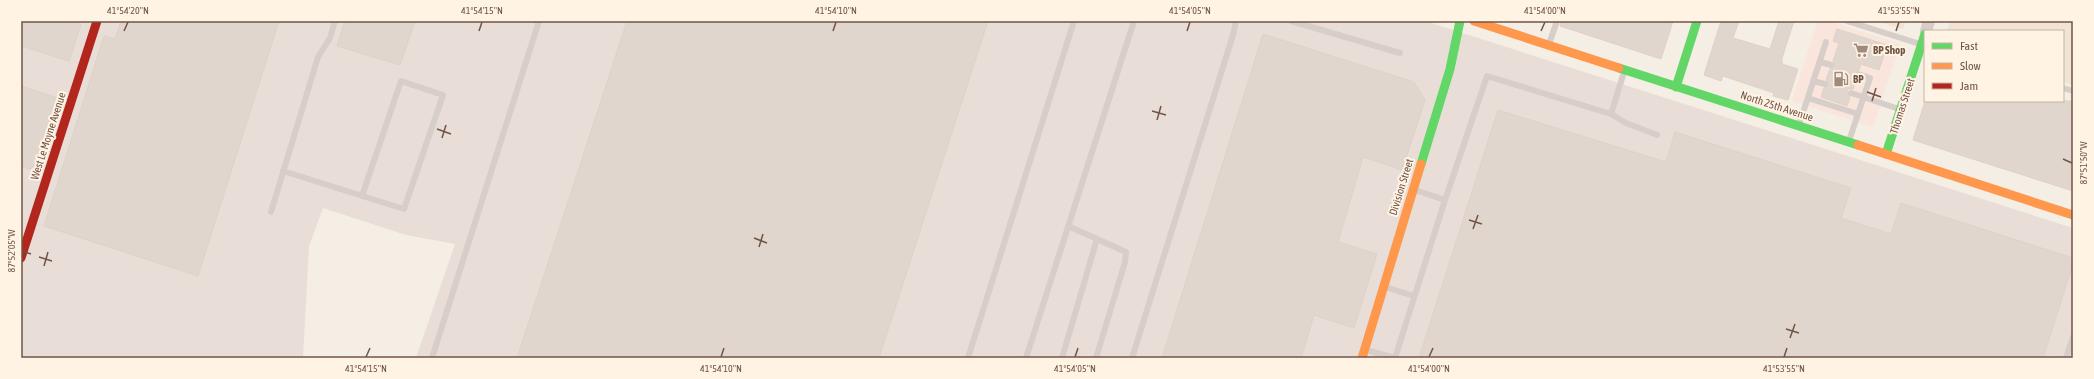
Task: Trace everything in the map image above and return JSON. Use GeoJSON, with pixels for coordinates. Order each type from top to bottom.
{"type":"FeatureCollection","features":[{"type":"Feature","properties":{"kind":"street","name":"West Le Moyne Avenue"},"geometry":{"type":"LineString","coordinates":[[21,258],[97,21]]}},
{"type":"Feature","properties":{"kind":"street","name":"Division Street"},"geometry":{"type":"LineString","coordinates":[[1363,354],[1450,69],[1460,21]]}},
{"type":"Feature","properties":{"kind":"street","name":"North 25th Avenue"},"geometry":{"type":"LineString","coordinates":[[1474,21],[2073,214]]}},
{"type":"Feature","properties":{"kind":"street"},"geometry":{"type":"LineString","coordinates":[[1676,86],[1696,21]]}},
{"type":"Feature","properties":{"kind":"street","name":"Thomas Street"},"geometry":{"type":"LineString","coordinates":[[1886,154],[1923,45]]}},
{"type":"Feature","properties":{"kind":"lane"},"geometry":{"type":"LineString","coordinates":[[271,212],[318,57],[330,38],[335,21]]}},
{"type":"Feature","properties":{"kind":"lane"},"geometry":{"type":"LineString","coordinates":[[432,358],[539,21]]}},
{"type":"Feature","properties":{"kind":"lane"},"geometry":{"type":"LineString","coordinates":[[968,358],[1074,21]]}},
{"type":"Feature","properties":{"kind":"lane"},"geometry":{"type":"LineString","coordinates":[[1026,358],[1134,21]]}},
{"type":"Feature","properties":{"kind":"lane"},"geometry":{"type":"LineString","coordinates":[[1132,358],[1233,35],[1236,21]]}},
{"type":"Feature","properties":{"kind":"lane"},"geometry":{"type":"LineString","coordinates":[[1291,21],[1400,53]]}},
{"type":"Feature","properties":{"kind":"lane"},"geometry":{"type":"LineString","coordinates":[[1549,45],[1557,21]]}},
{"type":"Feature","properties":{"kind":"lane"},"geometry":{"type":"LineString","coordinates":[[1847,21],[1923,45]]}},
{"type":"Feature","properties":{"kind":"lane"},"geometry":{"type":"LineString","coordinates":[[1799,125],[1826,42]]}},
{"type":"Feature","properties":{"kind":"lane"},"geometry":{"type":"LineString","coordinates":[[1820,62],[1831,66]]}},
{"type":"Feature","properties":{"kind":"lane"},"geometry":{"type":"LineString","coordinates":[[1611,114],[1625,70]]}},
{"type":"Feature","properties":{"kind":"lane"},"geometry":{"type":"LineString","coordinates":[[1849,142],[1870,78],[1858,74]]}},
{"type":"Feature","properties":{"kind":"lane"},"geometry":{"type":"LineString","coordinates":[[1363,354],[1395,358],[1445,200],[1487,76],[1611,114],[1626,124],[1657,135]]}},
{"type":"Feature","properties":{"kind":"lane"},"geometry":{"type":"LineString","coordinates":[[1814,80],[1825,84]]}},
{"type":"Feature","properties":{"kind":"lane"},"geometry":{"type":"LineString","coordinates":[[283,171],[362,196],[404,209],[443,95],[401,81],[362,196]]}},
{"type":"Feature","properties":{"kind":"lane"},"geometry":{"type":"LineString","coordinates":[[1852,93],[1901,109]]}},
{"type":"Feature","properties":{"kind":"lane"},"geometry":{"type":"LineString","coordinates":[[1808,98],[1858,114]]}},
{"type":"Feature","properties":{"kind":"lane"},"geometry":{"type":"LineString","coordinates":[[1413,189],[1445,200]]}},
{"type":"Feature","properties":{"kind":"lane"},"geometry":{"type":"LineString","coordinates":[[1068,226],[1126,252],[1125,262],[1096,358]]}},
{"type":"Feature","properties":{"kind":"lane"},"geometry":{"type":"LineString","coordinates":[[1062,358],[1098,239]]}},
{"type":"Feature","properties":{"kind":"lane"},"geometry":{"type":"LineString","coordinates":[[1384,286],[1414,296]]}},
{"type":"Feature","properties":{"kind":"lane"},"geometry":{"type":"LineString","coordinates":[[2066,358],[2073,337]]}},
{"type":"Feature","properties":{"kind":"shaded area"},"geometry":{"type":"Polygon","coordinates":[[[21,21],[1425,21],[2073,228],[2073,358],[416,358],[455,244],[406,235],[323,208],[309,246],[303,358],[21,358],[21,21]]]}},
{"type":"Feature","properties":{"kind":"shaded area"},"geometry":{"type":"Polygon","coordinates":[[[1818,21],[1829,21],[1900,44],[1873,127],[1792,101],[1818,21]]]}},
{"type":"Feature","properties":{"kind":"shaded area"},"geometry":{"type":"Polygon","coordinates":[[[1876,21],[1906,21],[1903,29],[1876,21]]]}},
{"type":"Feature","properties":{"kind":"shaded area"},"geometry":{"type":"Polygon","coordinates":[[[1950,21],[2073,21],[2073,85],[2064,82],[2064,30],[1947,30],[1950,21]]]}},
{"type":"Feature","properties":{"kind":"building"},"geometry":{"type":"Polygon","coordinates":[[[21,21],[79,21],[78,24],[81,25],[69,61],[21,46],[21,21]]]}},
{"type":"Feature","properties":{"kind":"building"},"geometry":{"type":"Polygon","coordinates":[[[121,21],[279,21],[198,276],[44,226],[104,36],[115,39],[121,21]]]}},
{"type":"Feature","properties":{"kind":"building"},"geometry":{"type":"Polygon","coordinates":[[[345,21],[415,21],[400,65],[337,46],[345,21]]]}},
{"type":"Feature","properties":{"kind":"building"},"geometry":{"type":"Polygon","coordinates":[[[627,21],[988,21],[879,358],[517,358],[627,21]]]}},
{"type":"Feature","properties":{"kind":"building"},"geometry":{"type":"Polygon","coordinates":[[[1561,21],[1673,21],[1661,59],[1560,26],[1561,21]]]}},
{"type":"Feature","properties":{"kind":"building"},"geometry":{"type":"Polygon","coordinates":[[[1721,21],[1739,21],[1733,38],[1770,49],[1779,21],[1794,21],[1782,58],[1782,64],[1798,69],[1788,100],[1773,96],[1774,93],[1723,76],[1721,81],[1704,75],[1721,21]]]}},
{"type":"Feature","properties":{"kind":"building"},"geometry":{"type":"Polygon","coordinates":[[[1837,29],[1887,45],[1879,70],[1861,64],[1859,70],[1854,72],[1856,78],[1853,89],[1848,89],[1847,92],[1850,97],[1847,106],[1821,97],[1824,88],[1829,85],[1826,80],[1830,69],[1835,66],[1833,61],[1839,43],[1833,41],[1837,29]]]}},
{"type":"Feature","properties":{"kind":"building"},"geometry":{"type":"Polygon","coordinates":[[[1263,34],[1414,82],[1425,100],[1402,170],[1363,157],[1338,242],[1377,254],[1354,328],[1314,315],[1301,358],[1162,358],[1263,34]]]}},
{"type":"Feature","properties":{"kind":"building"},"geometry":{"type":"Polygon","coordinates":[[[21,86],[58,98],[35,170],[21,167],[21,86]]]}},
{"type":"Feature","properties":{"kind":"building"},"geometry":{"type":"Polygon","coordinates":[[[2073,101],[2073,191],[1913,140],[1925,102],[2073,101]]]}},
{"type":"Feature","properties":{"kind":"building"},"geometry":{"type":"Polygon","coordinates":[[[1498,110],[1666,162],[1675,132],[1851,188],[1841,218],[1891,234],[1901,203],[2073,258],[2073,264],[2043,358],[1419,358],[1498,110]]]}},
{"type":"Feature","properties":{"kind":"traffic: fast"},"geometry":{"type":"LineString","coordinates":[[1421,164],[1450,69],[1460,21]]}},
{"type":"Feature","properties":{"kind":"traffic: fast"},"geometry":{"type":"LineString","coordinates":[[1676,87],[1697,21]]}},
{"type":"Feature","properties":{"kind":"traffic: fast"},"geometry":{"type":"LineString","coordinates":[[1886,154],[1924,37]]}},
{"type":"Feature","properties":{"kind":"traffic: fast"},"geometry":{"type":"LineString","coordinates":[[1619,68],[1858,145]]}},
{"type":"Feature","properties":{"kind":"traffic: slow"},"geometry":{"type":"LineString","coordinates":[[1474,21],[1619,68]]}},
{"type":"Feature","properties":{"kind":"traffic: slow"},"geometry":{"type":"LineString","coordinates":[[1858,145],[2073,215]]}},
{"type":"Feature","properties":{"kind":"traffic: slow"},"geometry":{"type":"LineString","coordinates":[[1362,358],[1421,164]]}},
{"type":"Feature","properties":{"kind":"traffic: jam"},"geometry":{"type":"LineString","coordinates":[[21,258],[97,21]]}},
{"type":"Feature","properties":{"kind":"place","name":"BP Shop"},"geometry":{"type":"Point","coordinates":[1861,50]}},
{"type":"Feature","properties":{"kind":"place","name":"BP"},"geometry":{"type":"Point","coordinates":[1841,79]}}]}
